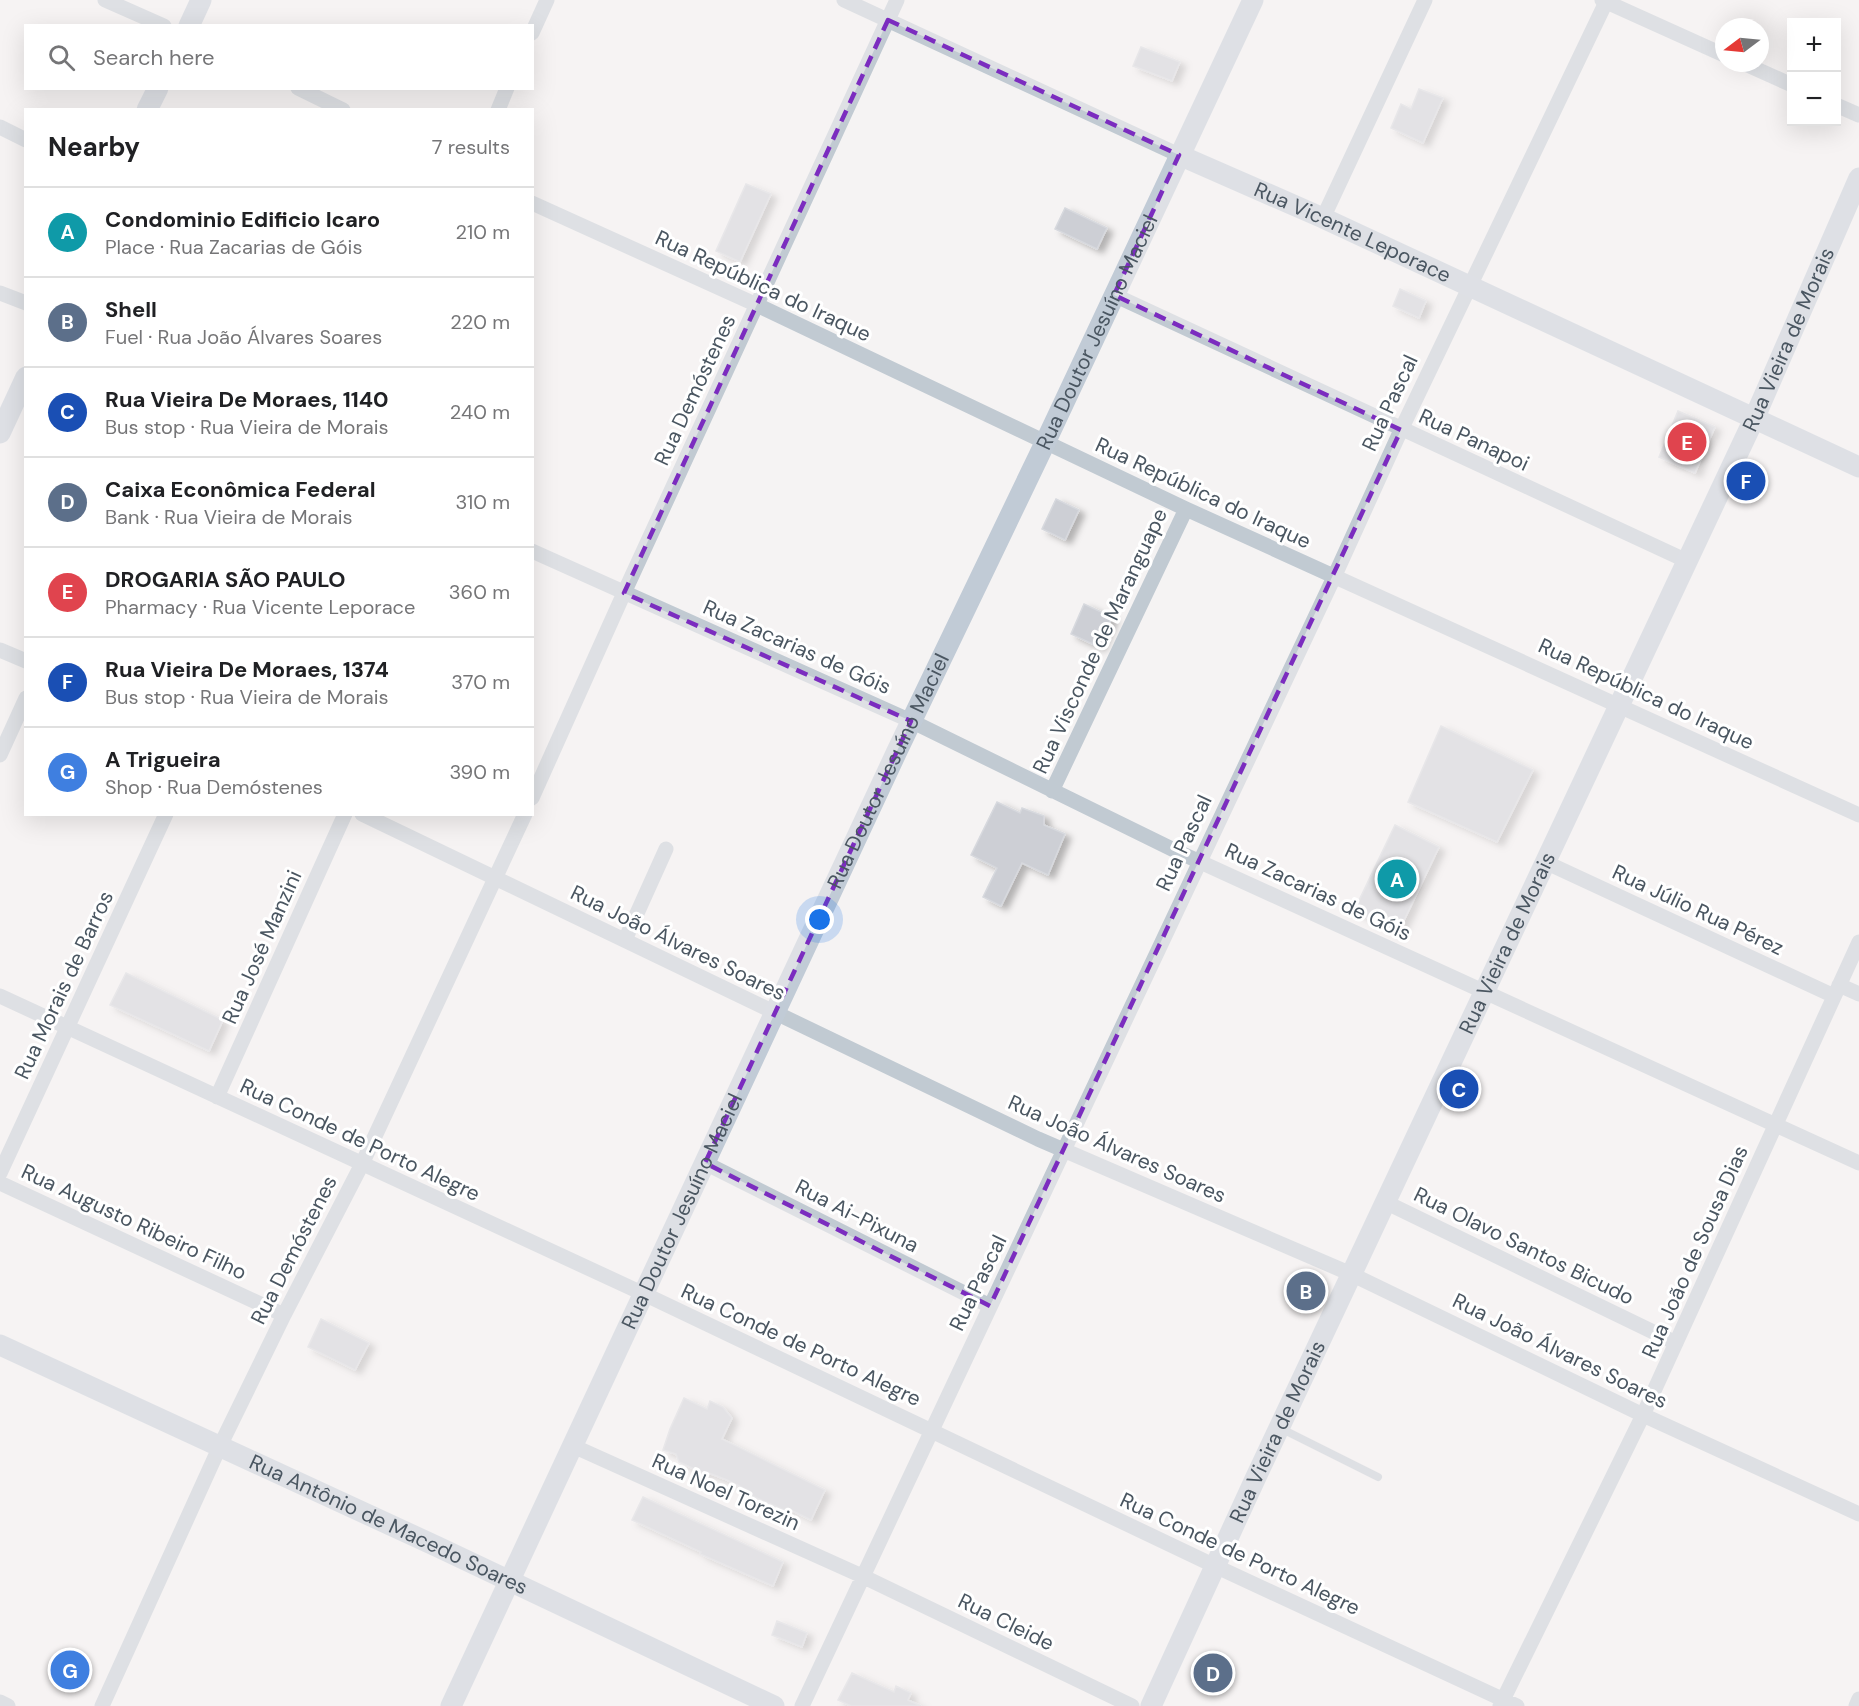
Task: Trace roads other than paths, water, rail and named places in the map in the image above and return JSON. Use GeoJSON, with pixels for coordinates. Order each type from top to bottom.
{"type":"FeatureCollection","features":[{"type":"Feature","properties":{"kind":"street"},"geometry":{"type":"LineString","coordinates":[[105,0],[159,24]]}},
{"type":"Feature","properties":{"kind":"street"},"geometry":{"type":"LineString","coordinates":[[190,24],[201,0]]}},
{"type":"Feature","properties":{"kind":"street"},"geometry":{"type":"LineString","coordinates":[[534,29],[547,0]]}},
{"type":"Feature","properties":{"kind":"street","name":"Rua Vicente Leporace"},"geometry":{"type":"LineString","coordinates":[[844,0],[1179,155],[1323,218],[1859,467]]}},
{"type":"Feature","properties":{"kind":"street","name":"Rua Demóstenes"},"geometry":{"type":"LineString","coordinates":[[534,794],[897,0]]}},
{"type":"Feature","properties":{"kind":"street","name":"Rua Doutor Jesuíno Maciel"},"geometry":{"type":"LineString","coordinates":[[451,1706],[911,721],[1045,443],[1253,0]]}},
{"type":"Feature","properties":{"kind":"street"},"geometry":{"type":"LineString","coordinates":[[1323,218],[1425,0]]}},
{"type":"Feature","properties":{"kind":"street"},"geometry":{"type":"LineString","coordinates":[[1605,1],[1715,51]]}},
{"type":"Feature","properties":{"kind":"street","name":"Rua Pascal"},"geometry":{"type":"LineString","coordinates":[[802,1706],[1605,1]]}},
{"type":"Feature","properties":{"kind":"street"},"geometry":{"type":"LineString","coordinates":[[1763,72],[1787,83]]}},
{"type":"Feature","properties":{"kind":"street"},"geometry":{"type":"LineString","coordinates":[[148,108],[157,90]]}},
{"type":"Feature","properties":{"kind":"street"},"geometry":{"type":"LineString","coordinates":[[302,90],[338,108]]}},
{"type":"Feature","properties":{"kind":"street"},"geometry":{"type":"LineString","coordinates":[[499,108],[506,90]]}},
{"type":"Feature","properties":{"kind":"street"},"geometry":{"type":"LineString","coordinates":[[1841,107],[1859,115]]}},
{"type":"Feature","properties":{"kind":"street"},"geometry":{"type":"LineString","coordinates":[[0,128],[24,139]]}},
{"type":"Feature","properties":{"kind":"street","name":"Rua Vieira de Morais"},"geometry":{"type":"LineString","coordinates":[[1151,1706],[1351,1274],[1754,419],[1859,178]]}},
{"type":"Feature","properties":{"kind":"street","name":"Rua República do Iraque"},"geometry":{"type":"LineString","coordinates":[[534,204],[757,305],[1186,509],[1859,815]]}},
{"type":"Feature","properties":{"kind":"street","name":"Rua Panapoi"},"geometry":{"type":"LineString","coordinates":[[1114,295],[1687,561]]}},
{"type":"Feature","properties":{"kind":"street"},"geometry":{"type":"LineString","coordinates":[[12,298],[24,311]]}},
{"type":"Feature","properties":{"kind":"street"},"geometry":{"type":"LineString","coordinates":[[0,433],[24,381]]}},
{"type":"Feature","properties":{"kind":"street","name":"Rua Visconde de Maranguape"},"geometry":{"type":"LineString","coordinates":[[1052,791],[1186,509]]}},
{"type":"Feature","properties":{"kind":"street","name":"Rua Zacarias de Góis"},"geometry":{"type":"LineString","coordinates":[[534,551],[624,594],[911,721],[1199,860],[1859,1163]]}},
{"type":"Feature","properties":{"kind":"street"},"geometry":{"type":"LineString","coordinates":[[0,650],[24,660]]}},
{"type":"Feature","properties":{"kind":"street"},"geometry":{"type":"LineString","coordinates":[[0,755],[24,702]]}},
{"type":"Feature","properties":{"kind":"street","name":"Rua Morais de Barros"},"geometry":{"type":"LineString","coordinates":[[0,1173],[165,816]]}},
{"type":"Feature","properties":{"kind":"street","name":"Rua José Manzini"},"geometry":{"type":"LineString","coordinates":[[217,1097],[344,816]]}},
{"type":"Feature","properties":{"kind":"street","name":"Rua João Álvares Soares"},"geometry":{"type":"LineString","coordinates":[[366,816],[1064,1151],[1351,1274],[1643,1415],[1859,1514]]}},
{"type":"Feature","properties":{"kind":"street","name":"Rua Demóstenes"},"geometry":{"type":"LineString","coordinates":[[102,1706],[220,1446],[284,1315],[363,1164],[524,816]]}},
{"type":"Feature","properties":{"kind":"street"},"geometry":{"type":"LineString","coordinates":[[625,940],[666,849]]}},
{"type":"Feature","properties":{"kind":"street","name":"Rua Júlio Rua Pérez"},"geometry":{"type":"LineString","coordinates":[[1545,862],[1836,991],[1859,994]]}},
{"type":"Feature","properties":{"kind":"street","name":"Rua João de Sousa Dias"},"geometry":{"type":"LineString","coordinates":[[1506,1704],[1643,1415],[1859,942]]}},
{"type":"Feature","properties":{"kind":"street","name":"Rua Conde de Porto Alegre"},"geometry":{"type":"LineString","coordinates":[[0,996],[644,1294],[1506,1704]]}},
{"type":"Feature","properties":{"kind":"street","name":"Rua Ai-Pixuna"},"geometry":{"type":"LineString","coordinates":[[705,1163],[990,1306]]}},
{"type":"Feature","properties":{"kind":"street","name":"Rua Augusto Ribeiro Filho"},"geometry":{"type":"LineString","coordinates":[[0,1183],[284,1315]]}},
{"type":"Feature","properties":{"kind":"street","name":"Rua Olavo Santos Bicudo"},"geometry":{"type":"LineString","coordinates":[[1385,1202],[1676,1343]]}},
{"type":"Feature","properties":{"kind":"street","name":"Rua Antônio de Macedo Soares"},"geometry":{"type":"LineString","coordinates":[[0,1345],[774,1706]]}},
{"type":"Feature","properties":{"kind":"street","name":"Rua Noel Torezin"},"geometry":{"type":"LineString","coordinates":[[573,1446],[862,1576]]}},
{"type":"Feature","properties":{"kind":"street","name":"Rua Cleide"},"geometry":{"type":"LineString","coordinates":[[862,1576],[1132,1706]]}},
{"type":"Feature","properties":{"kind":"street"},"geometry":{"type":"LineString","coordinates":[[1856,1706],[1859,1699]]}},
{"type":"Feature","properties":{"kind":"street"},"geometry":{"type":"LineString","coordinates":[[0,1702],[8,1706]]}},
{"type":"Feature","properties":{"kind":"lane"},"geometry":{"type":"LineString","coordinates":[[1279,1428],[1378,1477]]}},
{"type":"Feature","properties":{"kind":"place","name":"DROGARIA SÃO PAULO"},"geometry":{"type":"Point","coordinates":[1687,442]}},
{"type":"Feature","properties":{"kind":"place","name":"Rua Vieira De Moraes, 1374"},"geometry":{"type":"Point","coordinates":[1746,481]}},
{"type":"Feature","properties":{"kind":"place","name":"Condominio Edificio Icaro"},"geometry":{"type":"Point","coordinates":[1397,879]}},
{"type":"Feature","properties":{"kind":"place","name":"Rua Vieira De Moraes, 1140"},"geometry":{"type":"Point","coordinates":[1459,1089]}},
{"type":"Feature","properties":{"kind":"place","name":"Shell"},"geometry":{"type":"Point","coordinates":[1306,1291]}},
{"type":"Feature","properties":{"kind":"place","name":"A Trigueira"},"geometry":{"type":"Point","coordinates":[70,1670]}},
{"type":"Feature","properties":{"kind":"place","name":"Caixa Econômica Federal"},"geometry":{"type":"Point","coordinates":[1213,1673]}}]}
